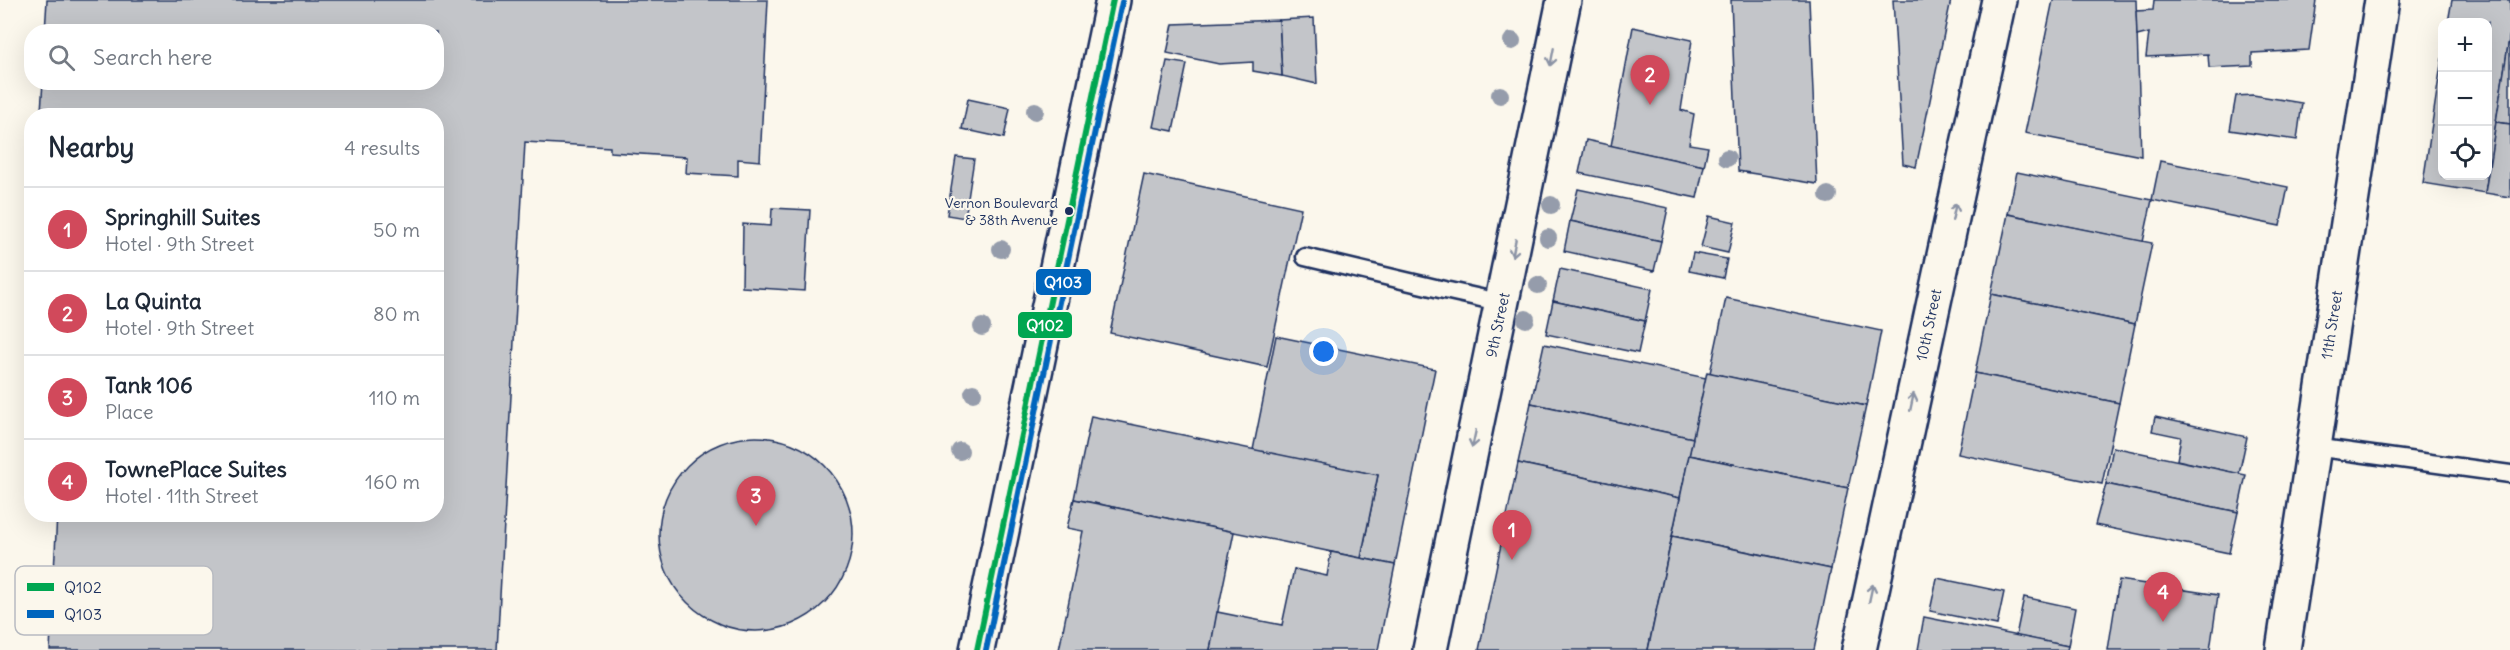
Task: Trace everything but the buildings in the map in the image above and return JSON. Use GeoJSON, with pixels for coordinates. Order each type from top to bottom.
{"type":"FeatureCollection","features":[{"type":"Feature","properties":{"kind":"street"},"geometry":{"type":"LineString","coordinates":[[977,650],[1113,0]]}},
{"type":"Feature","properties":{"kind":"street","name":"9th Street"},"geometry":{"type":"LineString","coordinates":[[1430,650],[1564,0]]}},
{"type":"Feature","properties":{"kind":"street","name":"10th Street"},"geometry":{"type":"LineString","coordinates":[[1859,650],[1999,0]]}},
{"type":"Feature","properties":{"kind":"street","name":"11th Street"},"geometry":{"type":"LineString","coordinates":[[2283,650],[2382,0]]}},
{"type":"Feature","properties":{"kind":"lane"},"geometry":{"type":"LineString","coordinates":[[1305,257],[1503,303]]}},
{"type":"Feature","properties":{"kind":"lane"},"geometry":{"type":"LineString","coordinates":[[2314,447],[2510,474]]}},
{"type":"Feature","properties":{"kind":"transit line","name":"Q102"},"geometry":{"type":"LineString","coordinates":[[977,650],[1113,0]]}},
{"type":"Feature","properties":{"kind":"transit line","name":"Q103"},"geometry":{"type":"LineString","coordinates":[[986,650],[1122,2]]}},
{"type":"Feature","properties":{"kind":"place","name":"La Quinta"},"geometry":{"type":"Point","coordinates":[1650,105]}},
{"type":"Feature","properties":{"kind":"place","name":"Vernon Boulevard & 38th Avenue"},"geometry":{"type":"Point","coordinates":[1069,211]}},
{"type":"Feature","properties":{"kind":"place","name":"Tank 106"},"geometry":{"type":"Point","coordinates":[756,526]}},
{"type":"Feature","properties":{"kind":"place","name":"Springhill Suites"},"geometry":{"type":"Point","coordinates":[1512,560]}},
{"type":"Feature","properties":{"kind":"place","name":"TownePlace Suites"},"geometry":{"type":"Point","coordinates":[2163,622]}}]}
